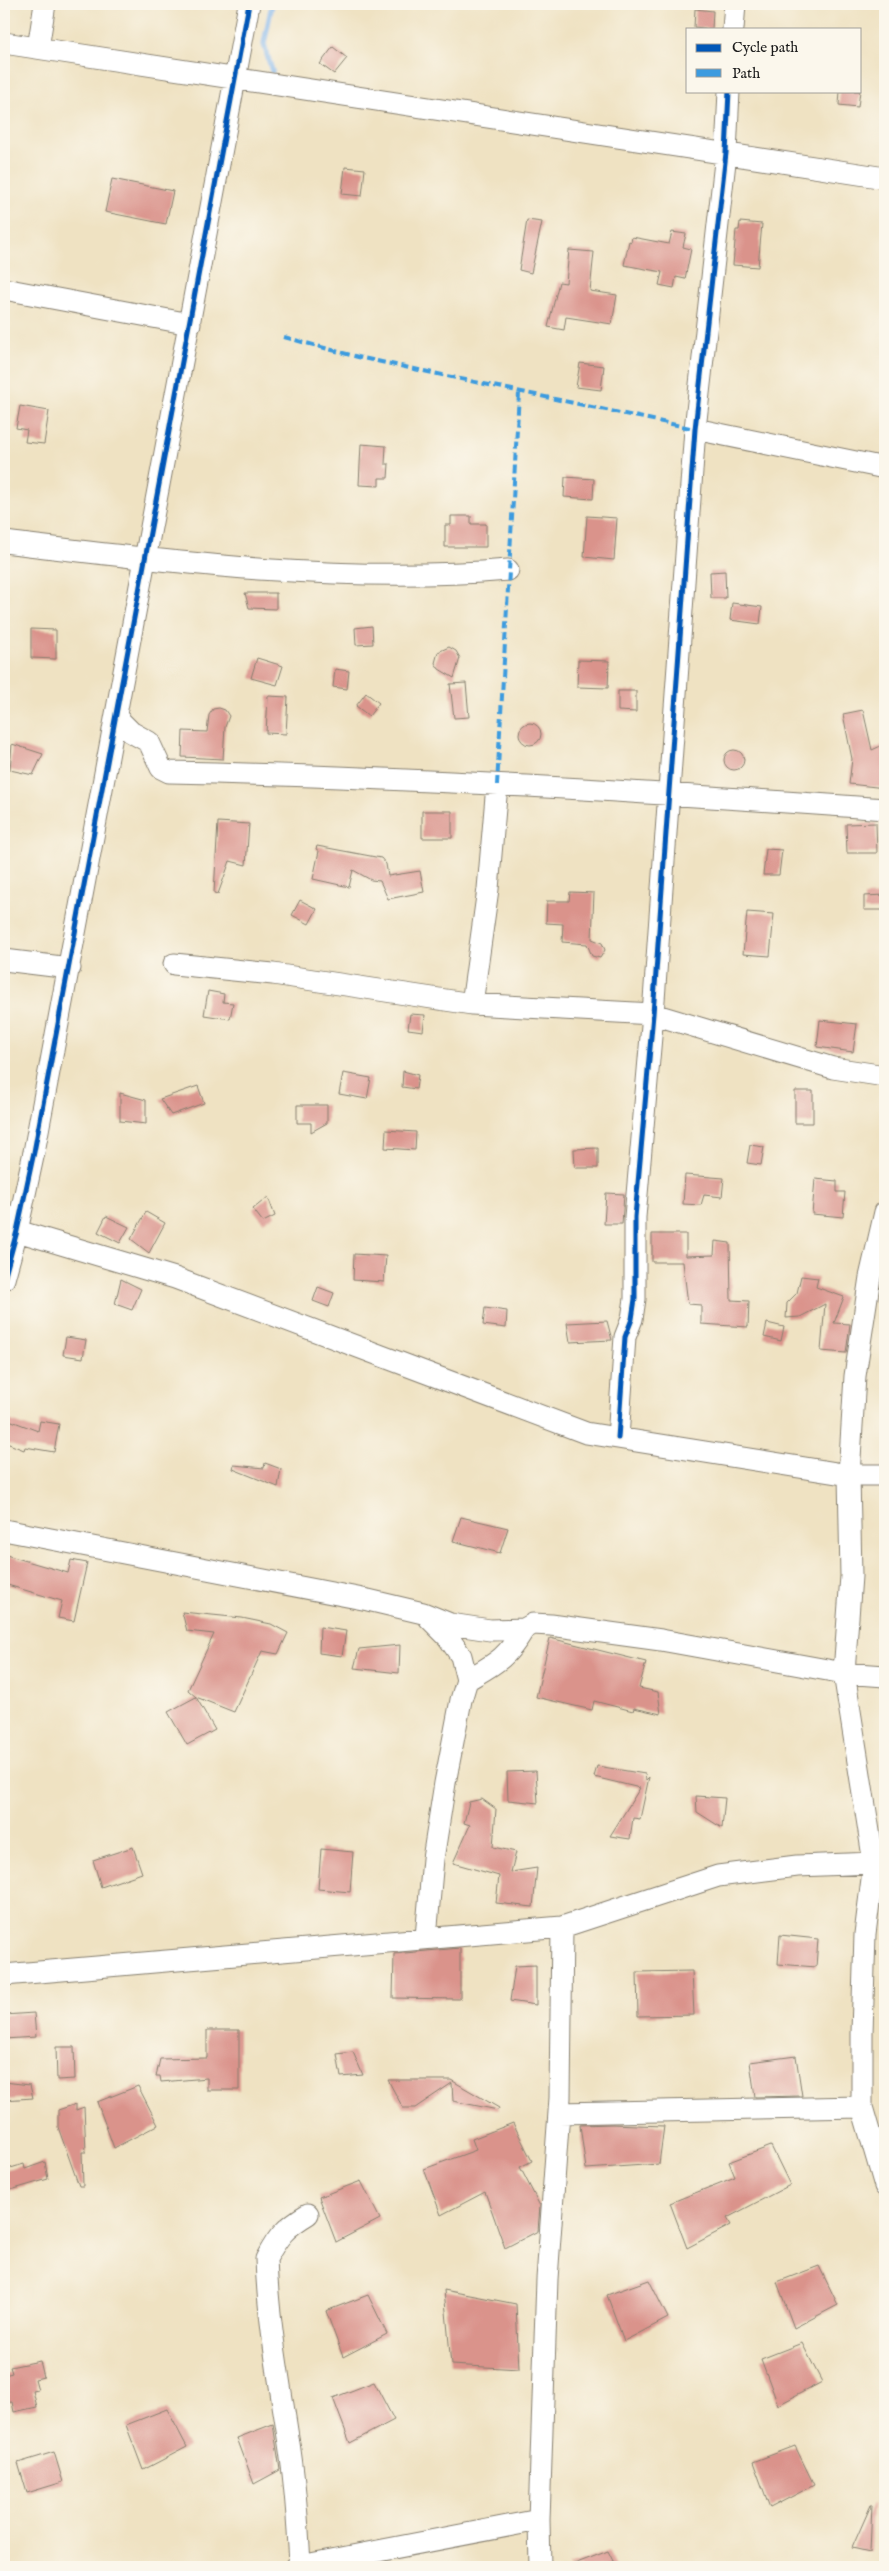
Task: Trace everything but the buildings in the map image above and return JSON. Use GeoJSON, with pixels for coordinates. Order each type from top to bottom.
{"type":"FeatureCollection","features":[{"type":"Feature","properties":{"kind":"street"},"geometry":{"type":"LineString","coordinates":[[38,48],[45,4]]}},
{"type":"Feature","properties":{"kind":"street"},"geometry":{"type":"LineString","coordinates":[[4,1279],[10,1229],[70,968],[250,4]]}},
{"type":"Feature","properties":{"kind":"street"},"geometry":{"type":"LineString","coordinates":[[733,28],[735,4]]}},
{"type":"Feature","properties":{"kind":"street"},"geometry":{"type":"LineString","coordinates":[[4,43],[885,178]]}},
{"type":"Feature","properties":{"kind":"street"},"geometry":{"type":"LineString","coordinates":[[618,1438],[625,1337],[632,1319],[635,1299],[635,1217],[653,1014],[695,429],[726,153],[729,92]]}},
{"type":"Feature","properties":{"kind":"street"},"geometry":{"type":"LineString","coordinates":[[4,290],[190,324]]}},
{"type":"Feature","properties":{"kind":"street"},"geometry":{"type":"LineString","coordinates":[[695,429],[885,468]]}},
{"type":"Feature","properties":{"kind":"street"},"geometry":{"type":"LineString","coordinates":[[4,542],[147,559],[343,575],[457,574],[508,570]]}},
{"type":"Feature","properties":{"kind":"street"},"geometry":{"type":"LineString","coordinates":[[117,718],[131,732],[149,742],[161,768],[169,772],[497,785],[668,794],[885,809]]}},
{"type":"Feature","properties":{"kind":"street"},"geometry":{"type":"LineString","coordinates":[[472,1004],[488,889],[497,785]]}},
{"type":"Feature","properties":{"kind":"street"},"geometry":{"type":"LineString","coordinates":[[4,960],[70,968]]}},
{"type":"Feature","properties":{"kind":"street"},"geometry":{"type":"LineString","coordinates":[[174,964],[274,974],[472,1004],[653,1014],[833,1068],[885,1076]]}},
{"type":"Feature","properties":{"kind":"street"},"geometry":{"type":"LineString","coordinates":[[885,1212],[870,1277],[855,1376],[849,1475],[851,1576],[844,1673],[880,1861],[865,1934],[862,2108],[885,2186]]}},
{"type":"Feature","properties":{"kind":"street"},"geometry":{"type":"LineString","coordinates":[[10,1229],[175,1278],[586,1433],[849,1475],[885,1475]]}},
{"type":"Feature","properties":{"kind":"street"},"geometry":{"type":"LineString","coordinates":[[4,1530],[368,1600],[423,1613],[450,1624],[490,1630],[524,1628],[533,1624],[551,1625],[661,1640],[844,1673],[885,1676]]}},
{"type":"Feature","properties":{"kind":"street"},"geometry":{"type":"LineString","coordinates":[[423,1613],[448,1637],[461,1656],[467,1680],[461,1700],[442,1802],[433,1859],[426,1937]]}},
{"type":"Feature","properties":{"kind":"street"},"geometry":{"type":"LineString","coordinates":[[467,1680],[505,1656],[511,1650],[524,1628]]}},
{"type":"Feature","properties":{"kind":"street"},"geometry":{"type":"LineString","coordinates":[[4,1975],[207,1959],[426,1937],[562,1927],[718,1876],[797,1866],[880,1861]]}},
{"type":"Feature","properties":{"kind":"street"},"geometry":{"type":"LineString","coordinates":[[540,2567],[539,2520],[547,2279],[559,2113],[562,1927]]}},
{"type":"Feature","properties":{"kind":"street"},"geometry":{"type":"LineString","coordinates":[[559,2113],[862,2108]]}},
{"type":"Feature","properties":{"kind":"street"},"geometry":{"type":"LineString","coordinates":[[308,2214],[288,2226],[275,2242],[266,2259],[277,2376],[288,2437],[298,2516],[298,2567],[539,2520]]}},
{"type":"Feature","properties":{"kind":"waterway"},"geometry":{"type":"LineString","coordinates":[[272,4],[264,44],[272,71]]}},
{"type":"Feature","properties":{"kind":"marked path"},"geometry":{"type":"LineString","coordinates":[[284,337],[358,357],[695,429]]}},
{"type":"Feature","properties":{"kind":"marked path"},"geometry":{"type":"LineString","coordinates":[[497,785],[519,393]]}},
{"type":"Feature","properties":{"kind":"cycle path"},"geometry":{"type":"LineString","coordinates":[[4,1279],[17,1231],[34,1152],[249,4]]}},
{"type":"Feature","properties":{"kind":"cycle path"},"geometry":{"type":"LineString","coordinates":[[618,1438],[625,1337],[632,1319],[635,1299],[635,1217],[653,1014],[695,429],[726,153],[729,92]]}}]}
